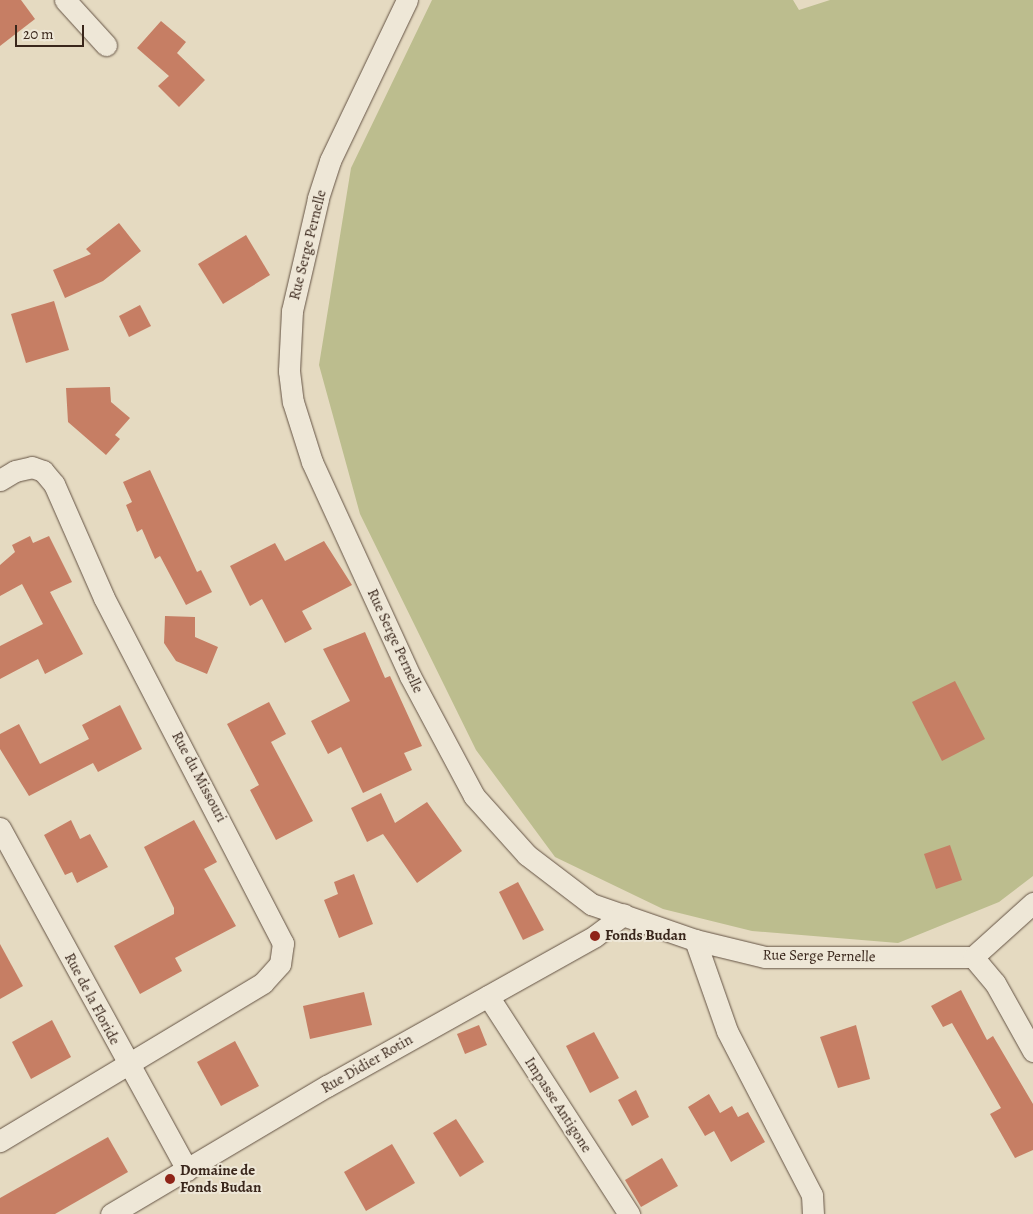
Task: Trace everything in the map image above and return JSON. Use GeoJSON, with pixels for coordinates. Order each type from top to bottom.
{"type":"FeatureCollection","features":[{"type":"Feature","properties":{"kind":"street"},"geometry":{"type":"LineString","coordinates":[[65,0],[106,45]]}},
{"type":"Feature","properties":{"kind":"street","name":"Rue Serge Pernelle"},"geometry":{"type":"LineString","coordinates":[[407,0],[330,161],[318,199],[292,311],[289,372],[293,402],[312,462],[406,667],[470,788],[505,834],[553,877],[591,904],[696,940],[765,957],[933,954],[973,957]]}},
{"type":"Feature","properties":{"kind":"street","name":"Rue du Missouri"},"geometry":{"type":"LineString","coordinates":[[0,480],[15,470],[32,467],[43,471],[54,484],[104,598],[283,943],[280,964],[263,983],[126,1062]]}},
{"type":"Feature","properties":{"kind":"street","name":"Rue de la Floride"},"geometry":{"type":"LineString","coordinates":[[0,828],[126,1062],[187,1170]]}},
{"type":"Feature","properties":{"kind":"street"},"geometry":{"type":"LineString","coordinates":[[1033,903],[973,957],[995,983],[1033,1051]]}},
{"type":"Feature","properties":{"kind":"street","name":"Rue Didier Rotin"},"geometry":{"type":"LineString","coordinates":[[111,1214],[595,936],[624,914]]}},
{"type":"Feature","properties":{"kind":"street"},"geometry":{"type":"LineString","coordinates":[[696,940],[727,1031],[812,1196],[813,1214]]}},
{"type":"Feature","properties":{"kind":"street","name":"Impasse Antigone"},"geometry":{"type":"LineString","coordinates":[[488,996],[629,1214]]}},
{"type":"Feature","properties":{"kind":"street"},"geometry":{"type":"LineString","coordinates":[[0,1141],[126,1062]]}},
{"type":"Feature","properties":{"kind":"green space"},"geometry":{"type":"Polygon","coordinates":[[[432,0],[793,0],[799,10],[830,0],[1033,0],[1033,876],[999,902],[898,943],[752,931],[663,909],[555,857],[476,750],[360,514],[319,365],[351,168],[432,0]]]}},
{"type":"Feature","properties":{"kind":"building"},"geometry":{"type":"Polygon","coordinates":[[[0,0],[21,0],[35,19],[0,46],[0,0]]]}},
{"type":"Feature","properties":{"kind":"building"},"geometry":{"type":"Polygon","coordinates":[[[161,21],[186,42],[177,53],[205,80],[179,107],[158,86],[169,76],[137,48],[161,21]]]}},
{"type":"Feature","properties":{"kind":"building"},"geometry":{"type":"Polygon","coordinates":[[[119,223],[141,251],[103,281],[65,298],[53,270],[91,254],[86,249],[119,223]]]}},
{"type":"Feature","properties":{"kind":"building"},"geometry":{"type":"Polygon","coordinates":[[[246,235],[270,275],[223,304],[198,264],[246,235]]]}},
{"type":"Feature","properties":{"kind":"building"},"geometry":{"type":"Polygon","coordinates":[[[54,301],[69,350],[26,363],[11,314],[54,301]]]}},
{"type":"Feature","properties":{"kind":"building"},"geometry":{"type":"Polygon","coordinates":[[[140,305],[151,326],[129,337],[119,316],[140,305]]]}},
{"type":"Feature","properties":{"kind":"building"},"geometry":{"type":"Polygon","coordinates":[[[110,387],[111,402],[130,418],[115,435],[120,439],[106,455],[68,422],[66,388],[110,387]]]}},
{"type":"Feature","properties":{"kind":"building"},"geometry":{"type":"Polygon","coordinates":[[[150,470],[197,572],[201,570],[212,592],[186,605],[160,556],[155,559],[142,529],[137,532],[126,505],[132,502],[123,482],[150,470]]]}},
{"type":"Feature","properties":{"kind":"building"},"geometry":{"type":"Polygon","coordinates":[[[30,536],[33,543],[49,536],[72,582],[50,592],[83,654],[45,674],[38,659],[0,679],[0,646],[43,624],[22,584],[0,596],[0,565],[15,552],[12,545],[30,536]]]}},
{"type":"Feature","properties":{"kind":"building"},"geometry":{"type":"Polygon","coordinates":[[[324,541],[352,585],[302,611],[312,629],[285,643],[262,599],[250,606],[230,566],[275,543],[285,561],[324,541]]]}},
{"type":"Feature","properties":{"kind":"building"},"geometry":{"type":"Polygon","coordinates":[[[165,616],[195,617],[195,637],[218,647],[207,674],[176,661],[164,643],[165,616]]]}},
{"type":"Feature","properties":{"kind":"building"},"geometry":{"type":"Polygon","coordinates":[[[365,632],[385,678],[390,676],[422,746],[404,753],[412,770],[363,793],[341,747],[328,754],[311,721],[350,701],[323,649],[365,632]]]}},
{"type":"Feature","properties":{"kind":"building"},"geometry":{"type":"Polygon","coordinates":[[[955,681],[985,739],[942,761],[912,702],[955,681]]]}},
{"type":"Feature","properties":{"kind":"building"},"geometry":{"type":"Polygon","coordinates":[[[269,702],[286,734],[271,742],[313,821],[276,840],[250,790],[259,785],[227,724],[269,702]]]}},
{"type":"Feature","properties":{"kind":"building"},"geometry":{"type":"Polygon","coordinates":[[[120,705],[142,749],[98,772],[93,763],[29,796],[0,749],[0,734],[19,724],[40,764],[89,739],[82,725],[120,705]]]}},
{"type":"Feature","properties":{"kind":"building"},"geometry":{"type":"Polygon","coordinates":[[[381,793],[395,823],[427,802],[462,851],[417,883],[383,834],[367,842],[351,808],[381,793]]]}},
{"type":"Feature","properties":{"kind":"building"},"geometry":{"type":"Polygon","coordinates":[[[71,820],[80,839],[90,834],[108,867],[77,883],[72,872],[65,875],[44,835],[71,820]]]}},
{"type":"Feature","properties":{"kind":"building"},"geometry":{"type":"Polygon","coordinates":[[[194,820],[217,862],[204,869],[236,926],[175,958],[182,971],[140,994],[114,946],[174,914],[174,908],[144,847],[194,820]]]}},
{"type":"Feature","properties":{"kind":"building"},"geometry":{"type":"Polygon","coordinates":[[[950,845],[962,880],[936,889],[924,854],[950,845]]]}},
{"type":"Feature","properties":{"kind":"building"},"geometry":{"type":"Polygon","coordinates":[[[354,874],[373,924],[339,938],[324,900],[338,894],[334,882],[354,874]]]}},
{"type":"Feature","properties":{"kind":"building"},"geometry":{"type":"Polygon","coordinates":[[[518,882],[544,930],[523,940],[499,892],[518,882]]]}},
{"type":"Feature","properties":{"kind":"building"},"geometry":{"type":"Polygon","coordinates":[[[0,944],[23,986],[0,999],[0,944]]]}},
{"type":"Feature","properties":{"kind":"building"},"geometry":{"type":"Polygon","coordinates":[[[961,990],[987,1040],[993,1036],[1033,1104],[1033,1150],[1015,1158],[990,1114],[1001,1108],[952,1023],[943,1027],[931,1006],[961,990]]]}},
{"type":"Feature","properties":{"kind":"building"},"geometry":{"type":"Polygon","coordinates":[[[364,992],[372,1025],[310,1039],[303,1006],[364,992]]]}},
{"type":"Feature","properties":{"kind":"building"},"geometry":{"type":"Polygon","coordinates":[[[52,1020],[71,1057],[31,1079],[12,1042],[52,1020]]]}},
{"type":"Feature","properties":{"kind":"building"},"geometry":{"type":"Polygon","coordinates":[[[479,1025],[487,1045],[465,1054],[457,1034],[479,1025]]]}},
{"type":"Feature","properties":{"kind":"building"},"geometry":{"type":"Polygon","coordinates":[[[856,1025],[870,1079],[838,1088],[820,1037],[856,1025]]]}},
{"type":"Feature","properties":{"kind":"building"},"geometry":{"type":"Polygon","coordinates":[[[594,1032],[619,1078],[590,1093],[566,1046],[594,1032]]]}},
{"type":"Feature","properties":{"kind":"building"},"geometry":{"type":"Polygon","coordinates":[[[235,1041],[259,1086],[221,1106],[197,1062],[235,1041]]]}},
{"type":"Feature","properties":{"kind":"building"},"geometry":{"type":"Polygon","coordinates":[[[636,1090],[649,1117],[632,1126],[618,1100],[636,1090]]]}},
{"type":"Feature","properties":{"kind":"building"},"geometry":{"type":"Polygon","coordinates":[[[709,1094],[720,1113],[732,1106],[738,1117],[748,1112],[765,1142],[731,1162],[714,1131],[705,1136],[688,1107],[709,1094]]]}},
{"type":"Feature","properties":{"kind":"building"},"geometry":{"type":"Polygon","coordinates":[[[456,1119],[484,1162],[460,1177],[433,1133],[456,1119]]]}},
{"type":"Feature","properties":{"kind":"building"},"geometry":{"type":"Polygon","coordinates":[[[108,1137],[128,1172],[55,1214],[0,1214],[0,1198],[108,1137]]]}},
{"type":"Feature","properties":{"kind":"building"},"geometry":{"type":"Polygon","coordinates":[[[392,1144],[415,1183],[366,1211],[344,1172],[392,1144]]]}},
{"type":"Feature","properties":{"kind":"building"},"geometry":{"type":"Polygon","coordinates":[[[662,1158],[678,1186],[641,1207],[625,1180],[662,1158]]]}},
{"type":"Feature","properties":{"kind":"place","name":"Fonds Budan"},"geometry":{"type":"Point","coordinates":[595,936]}},
{"type":"Feature","properties":{"kind":"place","name":"Domaine de Fonds Budan"},"geometry":{"type":"Point","coordinates":[170,1179]}}]}
